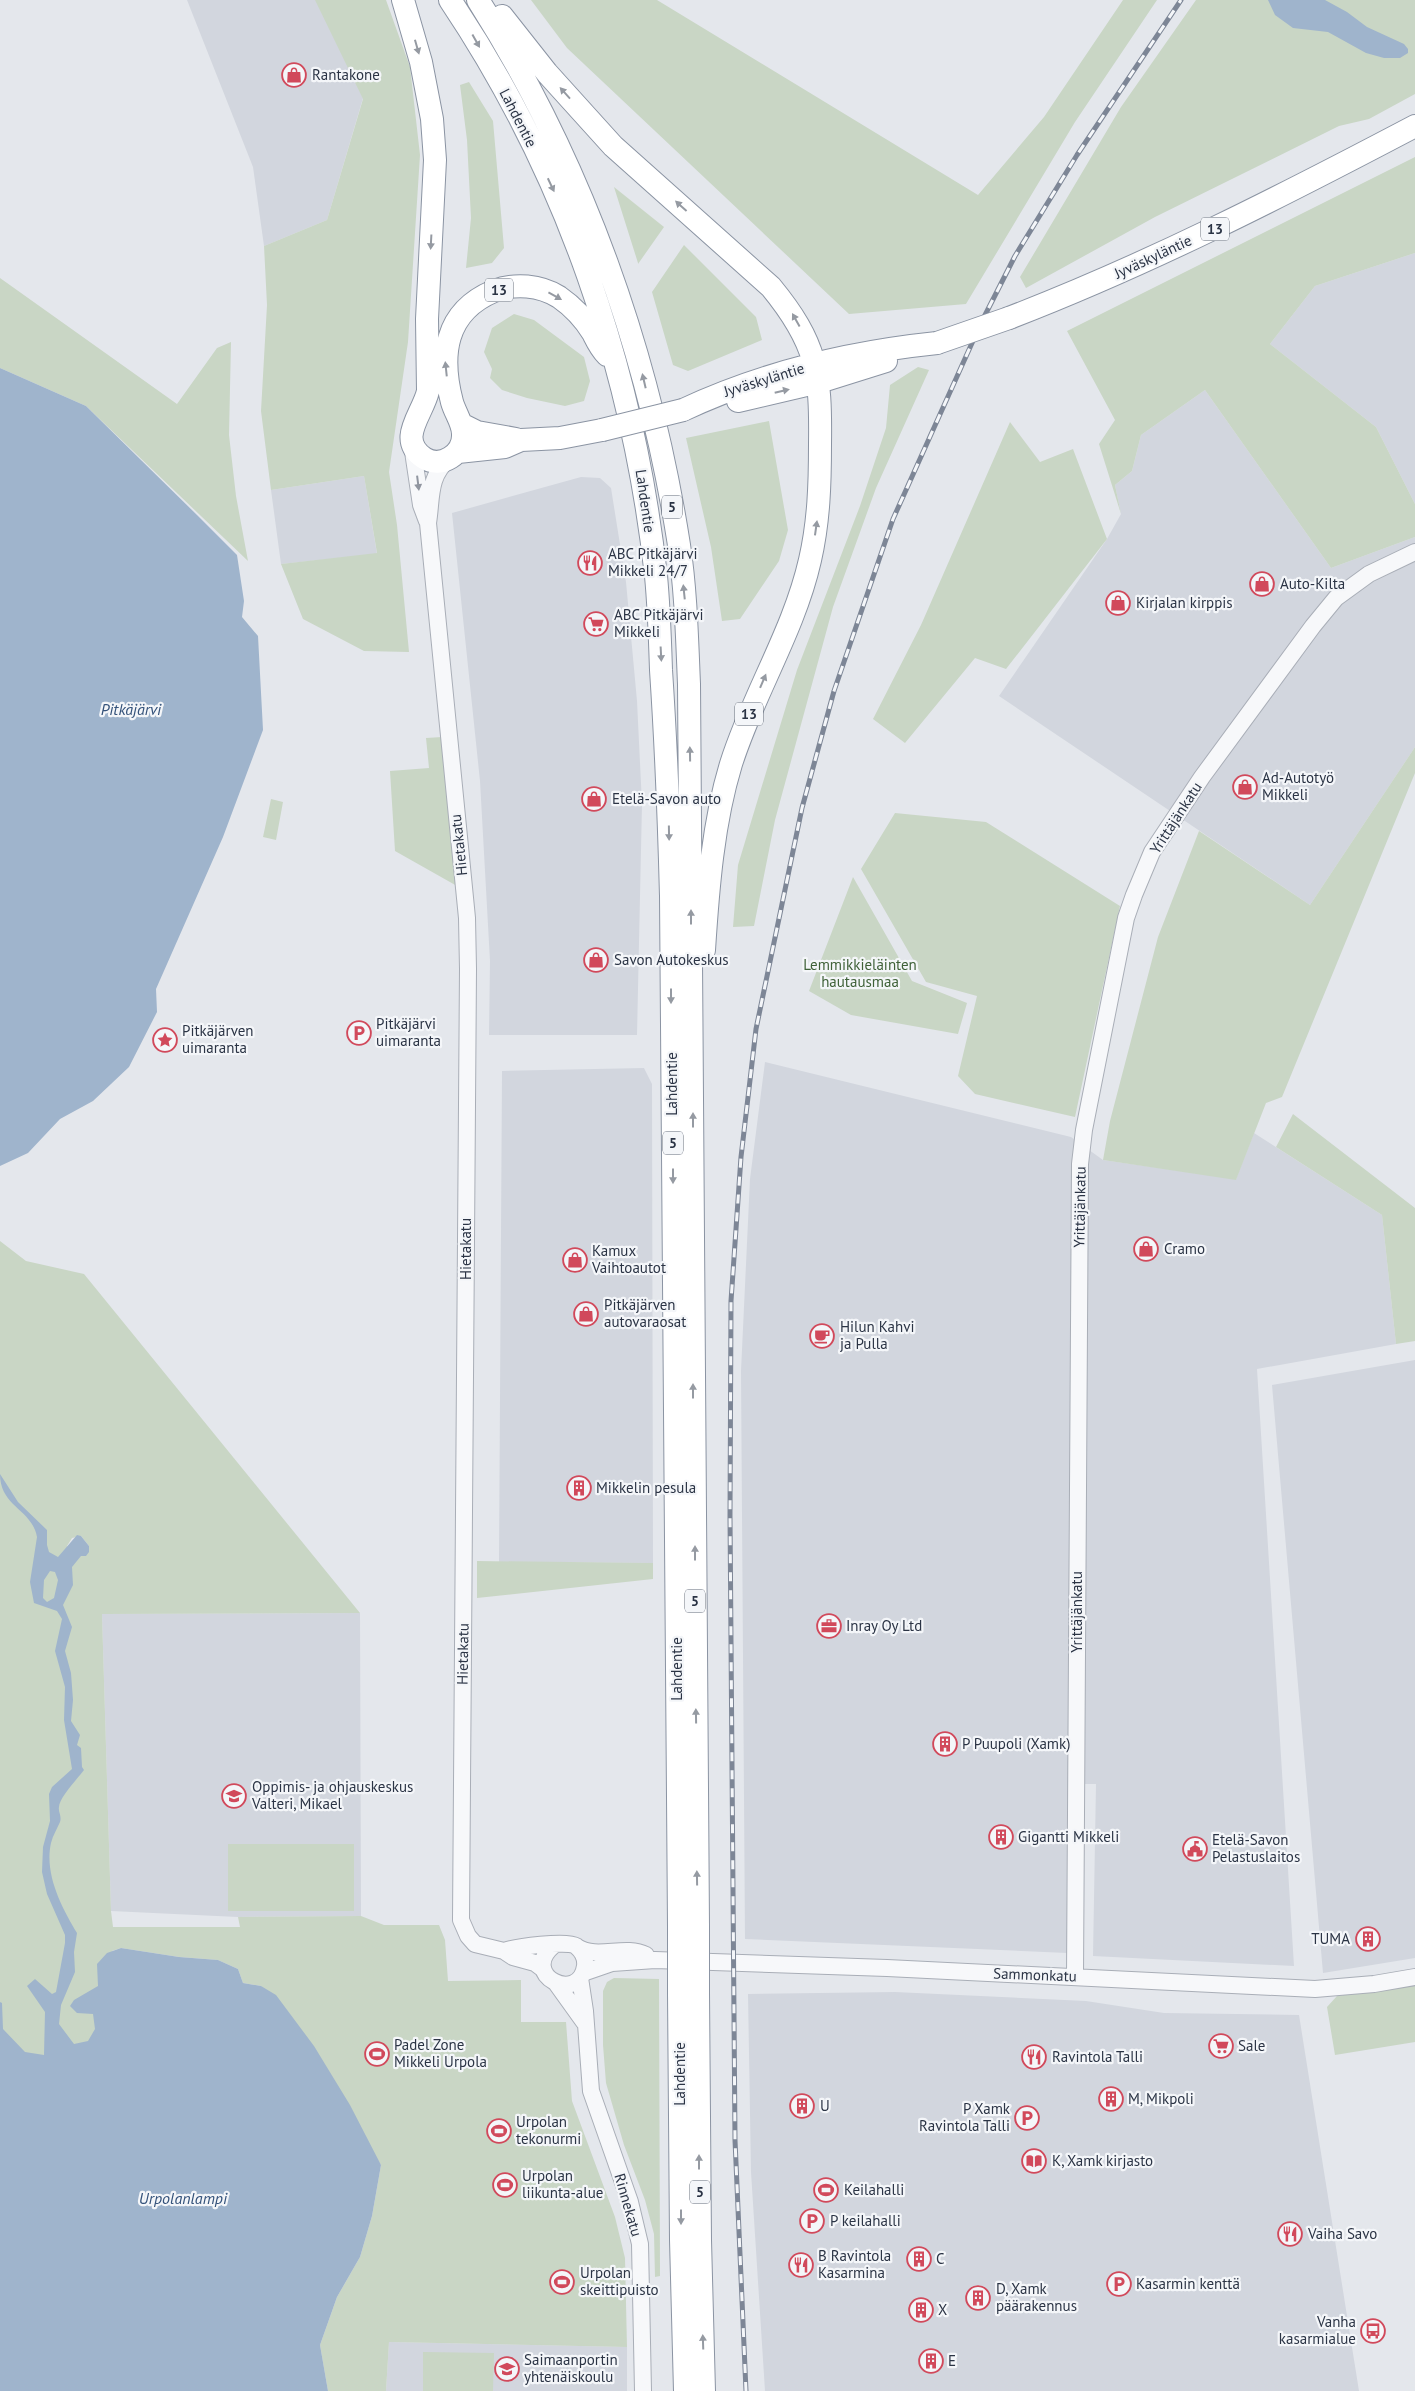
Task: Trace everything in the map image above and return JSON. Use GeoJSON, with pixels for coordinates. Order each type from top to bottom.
{"type":"FeatureCollection","features":[{"type":"Feature","properties":{"kind":"highway"},"geometry":{"type":"LineString","coordinates":[[403,0],[421,62],[432,119],[435,160],[426,354],[428,391],[426,402],[413,432]]}},
{"type":"Feature","properties":{"kind":"highway","name":"Lahdentie"},"geometry":{"type":"LineString","coordinates":[[450,0],[470,30],[517,113],[560,204],[593,285],[618,364],[639,456],[656,577],[668,778],[689,1993],[700,2240],[704,2391]]}},
{"type":"Feature","properties":{"kind":"highway","name":"Lahdentie"},"geometry":{"type":"LineString","coordinates":[[478,0],[499,32],[538,104],[590,217],[613,275],[642,371],[666,472],[680,556],[690,684],[690,990],[694,1053],[688,1927]]}},
{"type":"Feature","properties":{"kind":"highway"},"geometry":{"type":"LineString","coordinates":[[489,0],[547,73],[613,146],[771,287],[796,320],[809,343],[817,373]]}},
{"type":"Feature","properties":{"kind":"highway","name":"Jyväskyläntie"},"geometry":{"type":"LineString","coordinates":[[459,420],[476,432],[522,440],[560,438],[602,430],[683,410],[724,404],[893,347],[937,343],[1009,318],[1139,265],[1226,223],[1415,126]]}},
{"type":"Feature","properties":{"kind":"highway","name":"13"},"geometry":{"type":"LineString","coordinates":[[459,420],[445,363],[451,332],[468,308],[478,299],[505,287],[534,287],[560,298],[580,317],[601,349],[618,364]]}},
{"type":"Feature","properties":{"kind":"highway","name":"13"},"geometry":{"type":"LineString","coordinates":[[694,1053],[712,860],[720,810],[731,765],[745,725],[801,591],[810,561],[816,530],[820,496],[821,395],[817,373]]}},
{"type":"Feature","properties":{"kind":"highway"},"geometry":{"type":"LineString","coordinates":[[439,409],[448,411],[459,420],[464,434],[462,443],[453,455],[438,462],[426,460],[417,452],[413,432],[420,414],[429,410],[439,409]]}},
{"type":"Feature","properties":{"kind":"highway","name":"Jyväskyläntie"},"geometry":{"type":"LineString","coordinates":[[453,455],[505,447],[522,440]]}},
{"type":"Feature","properties":{"kind":"highway","name":"Lahdentie"},"geometry":{"type":"LineString","coordinates":[[685,2391],[681,2240],[689,1993]]}},
{"type":"Feature","properties":{"kind":"street","name":"Hietakatu"},"geometry":{"type":"LineString","coordinates":[[413,432],[421,505],[428,523]]}},
{"type":"Feature","properties":{"kind":"street","name":"Hietakatu"},"geometry":{"type":"LineString","coordinates":[[453,455],[438,468],[434,477],[428,523],[466,918],[468,969],[462,1920],[468,1936],[475,1944],[504,1951],[513,1957],[535,1963],[543,1969]]}},
{"type":"Feature","properties":{"kind":"street","name":"Yrittäjänkatu"},"geometry":{"type":"LineString","coordinates":[[1075,1976],[1080,1164],[1084,1130],[1126,918],[1152,852],[1202,778],[1312,626],[1342,593],[1369,574],[1415,552]]}},
{"type":"Feature","properties":{"kind":"street"},"geometry":{"type":"LineString","coordinates":[[568,1943],[577,1947],[585,1962],[581,1975],[569,1984],[556,1983],[550,1980],[543,1969],[544,1956],[553,1946],[568,1943]]}},
{"type":"Feature","properties":{"kind":"street","name":"Hietakatu"},"geometry":{"type":"LineString","coordinates":[[504,1951],[516,1947],[553,1946]]}},
{"type":"Feature","properties":{"kind":"street","name":"Sammonkatu"},"geometry":{"type":"LineString","coordinates":[[577,1947],[592,1954],[616,1951],[640,1953],[654,1960]]}},
{"type":"Feature","properties":{"kind":"street","name":"Sammonkatu"},"geometry":{"type":"LineString","coordinates":[[581,1975],[612,1963],[654,1960],[1075,1976],[1315,1989],[1374,1984],[1415,1977]]}},
{"type":"Feature","properties":{"kind":"street","name":"Rinnekatu"},"geometry":{"type":"LineString","coordinates":[[581,1975],[591,2091],[630,2202],[640,2244],[643,2391]]}},
{"type":"Feature","properties":{"kind":"street"},"geometry":{"type":"LineString","coordinates":[[556,1983],[585,2024]]}},
{"type":"Feature","properties":{"kind":"shaded area"},"geometry":{"type":"Polygon","coordinates":[[[187,0],[316,0],[363,98],[327,220],[264,246],[253,167],[187,0]]]}},
{"type":"Feature","properties":{"kind":"shaded area"},"geometry":{"type":"Polygon","coordinates":[[[1415,253],[1415,504],[1376,427],[1270,344],[1315,286],[1415,253]]]}},
{"type":"Feature","properties":{"kind":"shaded area"},"geometry":{"type":"Polygon","coordinates":[[[1205,390],[1331,568],[1415,537],[1415,747],[1310,905],[999,696],[1107,539],[1121,514],[1115,485],[1132,471],[1141,435],[1205,390]]]}},
{"type":"Feature","properties":{"kind":"shaded area"},"geometry":{"type":"Polygon","coordinates":[[[364,476],[377,554],[281,564],[271,490],[364,476]]]}},
{"type":"Feature","properties":{"kind":"shaded area"},"geometry":{"type":"Polygon","coordinates":[[[581,477],[600,478],[611,488],[626,582],[637,701],[642,804],[637,1035],[489,1035],[490,961],[480,781],[452,513],[581,477]]]}},
{"type":"Feature","properties":{"kind":"shaded area"},"geometry":{"type":"Polygon","coordinates":[[[765,1062],[1071,1137],[1103,1160],[1236,1179],[1254,1133],[1382,1215],[1396,1344],[1257,1369],[1294,1966],[1093,1956],[1096,1784],[1070,1784],[1067,1953],[745,1939],[741,1371],[750,1179],[765,1062]]]}},
{"type":"Feature","properties":{"kind":"shaded area"},"geometry":{"type":"Polygon","coordinates":[[[644,1068],[652,1084],[653,1563],[499,1562],[502,1071],[644,1068]]]}},
{"type":"Feature","properties":{"kind":"shaded area"},"geometry":{"type":"Polygon","coordinates":[[[1415,1360],[1415,1958],[1323,1973],[1272,1385],[1415,1360]]]}},
{"type":"Feature","properties":{"kind":"shaded area","name":"Oppimis- ja ohjauskeskus Valteri, Mikael"},"geometry":{"type":"Polygon","coordinates":[[[360,1613],[361,1916],[238,1917],[111,1911],[102,1614],[360,1613]]]}},
{"type":"Feature","properties":{"kind":"shaded area","name":"Vanha kasarmialue"},"geometry":{"type":"Polygon","coordinates":[[[895,1992],[1086,2001],[1164,2013],[1299,2015],[1359,2391],[765,2391],[751,2172],[748,1994],[895,1992]]]}},
{"type":"Feature","properties":{"kind":"shaded area","name":"Saimaanportin yhtenäiskoulu"},"geometry":{"type":"Polygon","coordinates":[[[389,2342],[627,2347],[627,2391],[386,2391],[389,2342]]]}},
{"type":"Feature","properties":{"kind":"green space"},"geometry":{"type":"Polygon","coordinates":[[[315,0],[386,0],[410,67],[420,155],[408,342],[389,472],[397,525],[409,652],[364,651],[303,619],[281,564],[377,553],[364,476],[271,490],[261,411],[267,305],[264,246],[327,220],[363,99],[315,0]]]}},
{"type":"Feature","properties":{"kind":"green space"},"geometry":{"type":"Polygon","coordinates":[[[531,0],[657,0],[978,195],[1044,117],[1123,0],[1157,0],[1075,122],[966,304],[849,314],[567,48],[531,0]]]}},
{"type":"Feature","properties":{"kind":"green space"},"geometry":{"type":"Polygon","coordinates":[[[1196,0],[1415,0],[1415,94],[1369,119],[1339,126],[1155,217],[1026,288],[1020,277],[1121,107],[1196,0]]]}},
{"type":"Feature","properties":{"kind":"green space"},"geometry":{"type":"Polygon","coordinates":[[[469,82],[493,121],[504,248],[492,263],[466,268],[471,218],[467,140],[460,85],[469,82]]]}},
{"type":"Feature","properties":{"kind":"green space"},"geometry":{"type":"Polygon","coordinates":[[[1415,157],[1415,253],[1315,286],[1270,344],[1376,427],[1415,504],[1415,537],[1331,568],[1205,390],[1141,435],[1132,471],[1115,485],[1121,514],[1099,444],[1115,420],[1067,331],[1415,157]]]}},
{"type":"Feature","properties":{"kind":"green space"},"geometry":{"type":"Polygon","coordinates":[[[614,187],[664,227],[638,264],[638,263],[614,187]]]}},
{"type":"Feature","properties":{"kind":"green space"},"geometry":{"type":"Polygon","coordinates":[[[684,245],[756,317],[762,340],[688,371],[673,365],[652,292],[684,245]]]}},
{"type":"Feature","properties":{"kind":"green space"},"geometry":{"type":"Polygon","coordinates":[[[0,278],[177,404],[217,348],[231,342],[229,435],[236,496],[248,561],[86,406],[0,368],[0,278]]]}},
{"type":"Feature","properties":{"kind":"green space"},"geometry":{"type":"Polygon","coordinates":[[[514,314],[534,320],[584,357],[590,381],[584,401],[565,406],[527,398],[502,390],[490,378],[492,369],[484,352],[492,328],[514,314]]]}},
{"type":"Feature","properties":{"kind":"green space"},"geometry":{"type":"Polygon","coordinates":[[[918,367],[929,370],[876,488],[833,607],[775,820],[754,926],[733,927],[738,865],[797,670],[860,506],[886,428],[890,385],[918,367]]]}},
{"type":"Feature","properties":{"kind":"green space"},"geometry":{"type":"Polygon","coordinates":[[[769,421],[788,530],[779,561],[740,619],[722,621],[711,547],[686,438],[769,421]]]}},
{"type":"Feature","properties":{"kind":"green space"},"geometry":{"type":"Polygon","coordinates":[[[1010,422],[1040,462],[1073,449],[1107,539],[1006,669],[975,658],[905,743],[873,719],[921,625],[1010,422]]]}},
{"type":"Feature","properties":{"kind":"green space"},"geometry":{"type":"Polygon","coordinates":[[[442,737],[457,886],[395,851],[390,771],[429,768],[426,738],[442,737]]]}},
{"type":"Feature","properties":{"kind":"green space"},"geometry":{"type":"Polygon","coordinates":[[[1415,747],[1415,773],[1282,1097],[1266,1103],[1236,1180],[1103,1160],[1110,1121],[1158,937],[1199,831],[1310,905],[1415,747]]]}},
{"type":"Feature","properties":{"kind":"green space"},"geometry":{"type":"Polygon","coordinates":[[[271,799],[283,802],[276,840],[263,837],[271,799]]]}},
{"type":"Feature","properties":{"kind":"green space"},"geometry":{"type":"Polygon","coordinates":[[[895,813],[986,822],[1120,906],[1075,1117],[975,1094],[958,1076],[977,996],[926,982],[861,869],[895,813]]]}},
{"type":"Feature","properties":{"kind":"green space","name":"Lemmikkieläinten hautausmaa"},"geometry":{"type":"Polygon","coordinates":[[[853,877],[912,981],[967,1003],[958,1034],[851,1015],[809,991],[853,877]]]}},
{"type":"Feature","properties":{"kind":"green space"},"geometry":{"type":"Polygon","coordinates":[[[1293,1114],[1415,1208],[1415,1341],[1396,1344],[1382,1215],[1276,1147],[1293,1114]]]}},
{"type":"Feature","properties":{"kind":"green space"},"geometry":{"type":"Polygon","coordinates":[[[0,1241],[26,1261],[84,1274],[360,1613],[102,1614],[113,1927],[240,1927],[238,1917],[361,1916],[384,1925],[439,1925],[445,1940],[448,1981],[521,1980],[521,2022],[566,2022],[572,2101],[615,2217],[625,2258],[627,2347],[389,2342],[386,2391],[328,2391],[320,2345],[337,2297],[360,2257],[372,2216],[381,2165],[261,1986],[243,1983],[238,1969],[218,1960],[179,1957],[121,1948],[112,1951],[98,2045],[45,2064],[0,2050],[0,1241]],[[81,1536],[72,1538],[67,1546],[77,1560],[89,1546],[81,1536]]]}},
{"type":"Feature","properties":{"kind":"green space"},"geometry":{"type":"Polygon","coordinates":[[[477,1561],[653,1563],[653,1579],[477,1598],[477,1561]]]}},
{"type":"Feature","properties":{"kind":"green space"},"geometry":{"type":"Polygon","coordinates":[[[228,1844],[354,1844],[354,1911],[228,1911],[228,1844]]]}},
{"type":"Feature","properties":{"kind":"green space"},"geometry":{"type":"Polygon","coordinates":[[[614,1978],[659,1979],[660,2276],[655,2277],[654,2234],[645,2200],[624,2145],[606,2083],[603,2045],[603,1991],[607,1982],[614,1978]]]}},
{"type":"Feature","properties":{"kind":"green space"},"geometry":{"type":"Polygon","coordinates":[[[1415,1984],[1415,2042],[1335,2055],[1327,2007],[1337,1996],[1415,1984]]]}},
{"type":"Feature","properties":{"kind":"green space"},"geometry":{"type":"Polygon","coordinates":[[[423,2352],[494,2353],[493,2391],[423,2391],[423,2352]]]}},
{"type":"Feature","properties":{"kind":"water"},"geometry":{"type":"Polygon","coordinates":[[[1268,0],[1325,0],[1347,12],[1367,27],[1404,44],[1408,49],[1408,53],[1400,58],[1384,58],[1366,53],[1328,32],[1293,28],[1275,15],[1268,0]]]}},
{"type":"Feature","properties":{"kind":"water","name":"Pitkäjärvi"},"geometry":{"type":"Polygon","coordinates":[[[0,368],[86,406],[237,555],[244,601],[242,617],[258,636],[263,730],[223,837],[156,989],[157,1012],[129,1067],[93,1101],[60,1119],[28,1153],[0,1166],[0,368]]]}},
{"type":"Feature","properties":{"kind":"water","name":"Urpolanlampi"},"geometry":{"type":"Polygon","coordinates":[[[0,1474],[18,1502],[47,1530],[49,1552],[58,1557],[77,1535],[81,1536],[89,1546],[89,1552],[86,1556],[81,1556],[72,1567],[73,1585],[63,1605],[72,1627],[65,1651],[71,1673],[73,1700],[71,1721],[80,1735],[77,1745],[81,1748],[82,1767],[84,1770],[65,1793],[60,1803],[60,1822],[52,1840],[49,1855],[52,1879],[60,1902],[77,1933],[74,1952],[75,1972],[61,2005],[59,2024],[74,2044],[88,2041],[95,2029],[93,2014],[77,2013],[70,2006],[74,2000],[98,1986],[97,1964],[107,1953],[121,1948],[179,1957],[218,1960],[238,1969],[243,1983],[261,1986],[276,1995],[314,2046],[350,2105],[381,2165],[372,2216],[360,2257],[337,2297],[320,2345],[328,2391],[0,2391],[0,2002],[2,2003],[3,2029],[25,2052],[44,2055],[45,2012],[27,1986],[35,1979],[52,1994],[56,1992],[65,1935],[47,1894],[42,1872],[43,1847],[50,1821],[49,1794],[52,1787],[72,1769],[64,1720],[65,1687],[55,1651],[62,1619],[57,1611],[34,1603],[30,1582],[37,1537],[29,1520],[10,1501],[1,1485],[0,1474]],[[50,1571],[44,1580],[43,1598],[47,1602],[54,1598],[58,1580],[55,1572],[50,1571]]]}},
{"type":"Feature","properties":{"kind":"railway"},"geometry":{"type":"LineString","coordinates":[[746,2391],[735,2140],[730,1516],[731,1301],[741,1157],[756,1029],[802,808],[834,691],[893,519],[981,323],[1015,256],[1077,155],[1181,0]]}},
{"type":"Feature","properties":{"kind":"place","name":"Rantakone"},"geometry":{"type":"Point","coordinates":[294,75]}},
{"type":"Feature","properties":{"kind":"place","name":"ABC Pitkäjärvi Mikkeli 24/7"},"geometry":{"type":"Point","coordinates":[590,563]}},
{"type":"Feature","properties":{"kind":"place","name":"Auto-Kilta"},"geometry":{"type":"Point","coordinates":[1262,584]}},
{"type":"Feature","properties":{"kind":"place","name":"Kirjalan kirppis"},"geometry":{"type":"Point","coordinates":[1118,603]}},
{"type":"Feature","properties":{"kind":"place","name":"ABC Pitkäjärvi Mikkeli"},"geometry":{"type":"Point","coordinates":[596,624]}},
{"type":"Feature","properties":{"kind":"place","name":"Ad-Autotyö Mikkeli"},"geometry":{"type":"Point","coordinates":[1245,787]}},
{"type":"Feature","properties":{"kind":"place","name":"Etelä-Savon auto"},"geometry":{"type":"Point","coordinates":[594,799]}},
{"type":"Feature","properties":{"kind":"place","name":"Savon Autokeskus"},"geometry":{"type":"Point","coordinates":[596,960]}},
{"type":"Feature","properties":{"kind":"place","name":"Pitkäjärvi uimaranta"},"geometry":{"type":"Point","coordinates":[359,1033]}},
{"type":"Feature","properties":{"kind":"place","name":"Pitkäjärven uimaranta"},"geometry":{"type":"Point","coordinates":[165,1040]}},
{"type":"Feature","properties":{"kind":"place","name":"Cramo"},"geometry":{"type":"Point","coordinates":[1146,1249]}},
{"type":"Feature","properties":{"kind":"place","name":"Kamux Vaihtoautot"},"geometry":{"type":"Point","coordinates":[575,1260]}},
{"type":"Feature","properties":{"kind":"place","name":"Pitkäjärven autovaraosat"},"geometry":{"type":"Point","coordinates":[586,1314]}},
{"type":"Feature","properties":{"kind":"place","name":"Hilun Kahvi ja Pulla"},"geometry":{"type":"Point","coordinates":[822,1336]}},
{"type":"Feature","properties":{"kind":"place","name":"Mikkelin pesula"},"geometry":{"type":"Point","coordinates":[579,1488]}},
{"type":"Feature","properties":{"kind":"place","name":"Inray Oy Ltd"},"geometry":{"type":"Point","coordinates":[829,1626]}},
{"type":"Feature","properties":{"kind":"place","name":"P Puupoli (Xamk)"},"geometry":{"type":"Point","coordinates":[945,1744]}},
{"type":"Feature","properties":{"kind":"place","name":"Oppimis- ja ohjauskeskus Valteri, Mikael"},"geometry":{"type":"Point","coordinates":[234,1796]}},
{"type":"Feature","properties":{"kind":"place","name":"Gigantti Mikkeli"},"geometry":{"type":"Point","coordinates":[1001,1837]}},
{"type":"Feature","properties":{"kind":"place","name":"Etelä-Savon Pelastuslaitos"},"geometry":{"type":"Point","coordinates":[1195,1849]}},
{"type":"Feature","properties":{"kind":"place","name":"TUMA"},"geometry":{"type":"Point","coordinates":[1368,1939]}},
{"type":"Feature","properties":{"kind":"place","name":"Sale"},"geometry":{"type":"Point","coordinates":[1221,2046]}},
{"type":"Feature","properties":{"kind":"place","name":"Padel Zone Mikkeli Urpola"},"geometry":{"type":"Point","coordinates":[377,2054]}},
{"type":"Feature","properties":{"kind":"place","name":"Ravintola Talli"},"geometry":{"type":"Point","coordinates":[1034,2057]}},
{"type":"Feature","properties":{"kind":"place","name":"M, Mikpoli"},"geometry":{"type":"Point","coordinates":[1111,2099]}},
{"type":"Feature","properties":{"kind":"place","name":"U"},"geometry":{"type":"Point","coordinates":[802,2106]}},
{"type":"Feature","properties":{"kind":"place","name":"P Xamk Ravintola Talli"},"geometry":{"type":"Point","coordinates":[1027,2118]}},
{"type":"Feature","properties":{"kind":"place","name":"Urpolan tekonurmi"},"geometry":{"type":"Point","coordinates":[499,2131]}},
{"type":"Feature","properties":{"kind":"place","name":"K, Xamk kirjasto"},"geometry":{"type":"Point","coordinates":[1034,2161]}},
{"type":"Feature","properties":{"kind":"place","name":"Urpolan liikunta-alue"},"geometry":{"type":"Point","coordinates":[505,2185]}},
{"type":"Feature","properties":{"kind":"place","name":"Keilahalli"},"geometry":{"type":"Point","coordinates":[826,2190]}},
{"type":"Feature","properties":{"kind":"place","name":"P keilahalli"},"geometry":{"type":"Point","coordinates":[812,2221]}},
{"type":"Feature","properties":{"kind":"place","name":"Vaiha Savo"},"geometry":{"type":"Point","coordinates":[1290,2234]}},
{"type":"Feature","properties":{"kind":"place","name":"C"},"geometry":{"type":"Point","coordinates":[919,2259]}},
{"type":"Feature","properties":{"kind":"place","name":"B Ravintola Kasarmina"},"geometry":{"type":"Point","coordinates":[801,2265]}},
{"type":"Feature","properties":{"kind":"place","name":"Urpolan skeittipuisto"},"geometry":{"type":"Point","coordinates":[562,2282]}},
{"type":"Feature","properties":{"kind":"place","name":"Kasarmin kenttä"},"geometry":{"type":"Point","coordinates":[1119,2284]}},
{"type":"Feature","properties":{"kind":"place","name":"D, Xamk päärakennus"},"geometry":{"type":"Point","coordinates":[978,2298]}},
{"type":"Feature","properties":{"kind":"place","name":"X"},"geometry":{"type":"Point","coordinates":[921,2310]}},
{"type":"Feature","properties":{"kind":"place","name":"Vanha kasarmialue"},"geometry":{"type":"Point","coordinates":[1373,2331]}},
{"type":"Feature","properties":{"kind":"place","name":"E"},"geometry":{"type":"Point","coordinates":[931,2361]}},
{"type":"Feature","properties":{"kind":"place","name":"Saimaanportin yhtenäiskoulu"},"geometry":{"type":"Point","coordinates":[507,2369]}}]}
